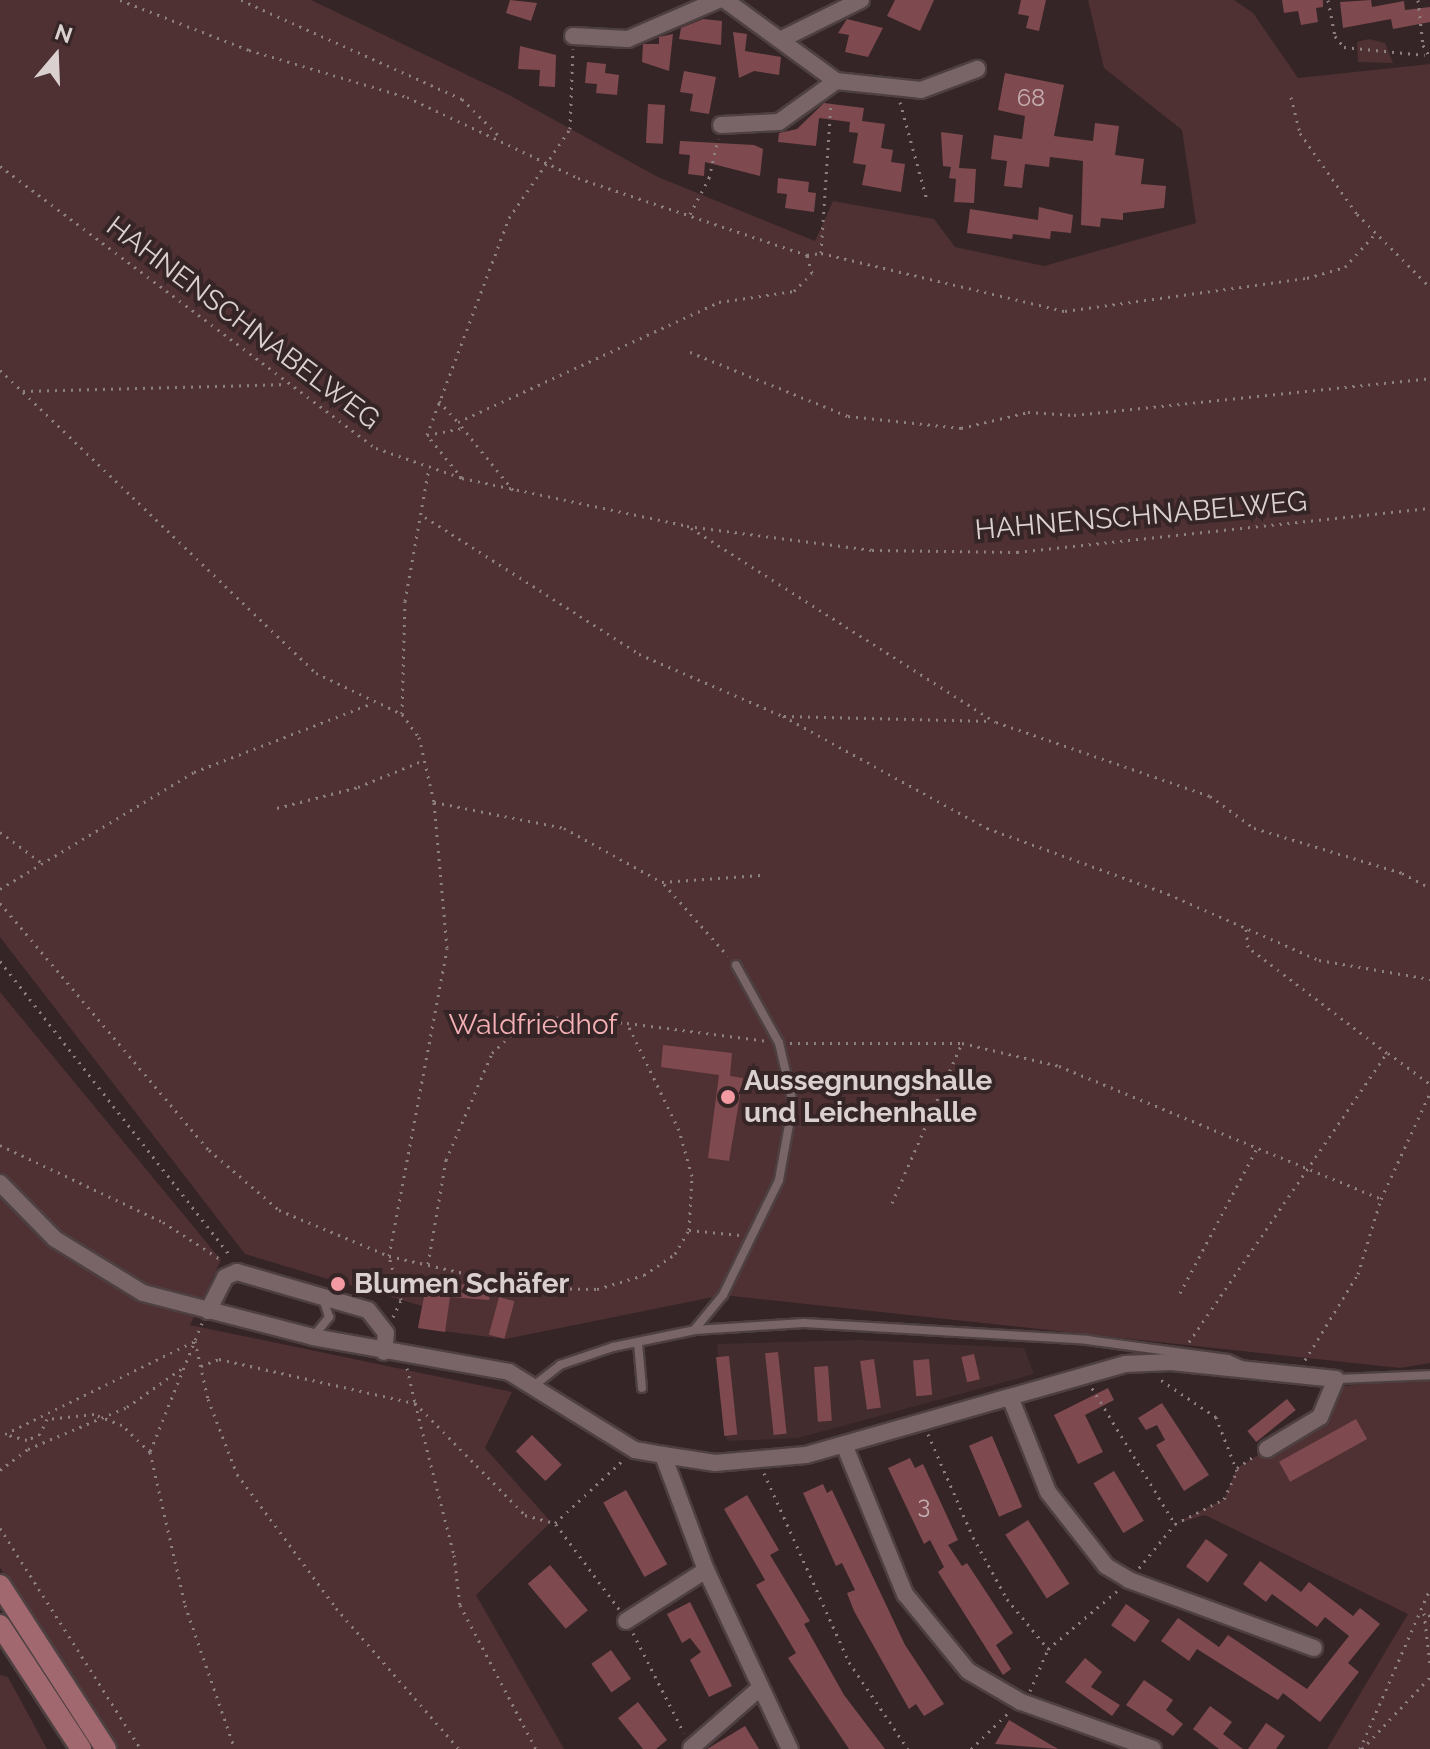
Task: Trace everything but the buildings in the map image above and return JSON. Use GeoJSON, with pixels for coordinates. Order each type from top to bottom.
{"type":"FeatureCollection","features":[{"type":"Feature","properties":{"kind":"street"},"geometry":{"type":"LineString","coordinates":[[573,36],[628,39],[718,0]]}},
{"type":"Feature","properties":{"kind":"street"},"geometry":{"type":"LineString","coordinates":[[725,0],[784,38],[834,82],[921,90],[977,69]]}},
{"type":"Feature","properties":{"kind":"street"},"geometry":{"type":"LineString","coordinates":[[784,38],[861,0]]}},
{"type":"Feature","properties":{"kind":"street"},"geometry":{"type":"LineString","coordinates":[[721,125],[779,122],[834,82]]}},
{"type":"Feature","properties":{"kind":"street"},"geometry":{"type":"LineString","coordinates":[[0,1183],[24,1212],[97,1270],[143,1293],[313,1337],[405,1356],[509,1372],[536,1384],[635,1450],[760,1462],[845,1447],[1084,1373],[1171,1362],[1336,1379],[1320,1417],[1267,1449]]}},
{"type":"Feature","properties":{"kind":"street"},"geometry":{"type":"LineString","coordinates":[[208,1311],[225,1277],[237,1272],[368,1310],[386,1333],[384,1352]]}},
{"type":"Feature","properties":{"kind":"street"},"geometry":{"type":"LineString","coordinates":[[1010,1397],[1048,1492],[1106,1566],[1129,1580],[1314,1648]]}},
{"type":"Feature","properties":{"kind":"street"},"geometry":{"type":"LineString","coordinates":[[845,1447],[905,1594],[968,1671],[1021,1702],[1153,1749]]}},
{"type":"Feature","properties":{"kind":"street"},"geometry":{"type":"LineString","coordinates":[[663,1455],[706,1570],[790,1749]]}},
{"type":"Feature","properties":{"kind":"street"},"geometry":{"type":"LineString","coordinates":[[626,1621],[706,1570]]}},
{"type":"Feature","properties":{"kind":"street"},"geometry":{"type":"LineString","coordinates":[[0,1585],[106,1749]]}},
{"type":"Feature","properties":{"kind":"street"},"geometry":{"type":"LineString","coordinates":[[0,1625],[81,1749]]}},
{"type":"Feature","properties":{"kind":"street"},"geometry":{"type":"LineString","coordinates":[[691,1748],[760,1688]]}},
{"type":"Feature","properties":{"kind":"lane"},"geometry":{"type":"LineString","coordinates":[[695,1330],[723,1295],[779,1180],[793,1103],[779,1043],[736,965]]}},
{"type":"Feature","properties":{"kind":"lane"},"geometry":{"type":"LineString","coordinates":[[313,1337],[329,1317],[321,1296]]}},
{"type":"Feature","properties":{"kind":"lane"},"geometry":{"type":"LineString","coordinates":[[536,1384],[560,1365],[695,1330],[863,1325],[1182,1352],[1246,1368]]}},
{"type":"Feature","properties":{"kind":"lane"},"geometry":{"type":"LineString","coordinates":[[638,1343],[642,1388]]}},
{"type":"Feature","properties":{"kind":"lane"},"geometry":{"type":"LineString","coordinates":[[1336,1379],[1430,1375]]}},
{"type":"Feature","properties":{"kind":"path"},"geometry":{"type":"LineString","coordinates":[[120,0],[249,50],[407,97],[549,160],[578,178],[807,255],[821,253],[1065,311],[1307,278],[1345,267],[1374,235]]}},
{"type":"Feature","properties":{"kind":"path"},"geometry":{"type":"LineString","coordinates":[[241,0],[462,99],[500,138]]}},
{"type":"Feature","properties":{"kind":"path"},"geometry":{"type":"LineString","coordinates":[[1328,0],[1335,36],[1344,47],[1428,56],[1418,0]]}},
{"type":"Feature","properties":{"kind":"path"},"geometry":{"type":"LineString","coordinates":[[427,435],[509,218],[570,129],[573,36]]}},
{"type":"Feature","properties":{"kind":"path"},"geometry":{"type":"LineString","coordinates":[[821,253],[834,82]]}},
{"type":"Feature","properties":{"kind":"path"},"geometry":{"type":"LineString","coordinates":[[896,87],[927,200]]}},
{"type":"Feature","properties":{"kind":"path"},"geometry":{"type":"LineString","coordinates":[[1291,97],[1300,133],[1374,235],[1430,287]]}},
{"type":"Feature","properties":{"kind":"path"},"geometry":{"type":"LineString","coordinates":[[690,214],[709,178],[721,125]]}},
{"type":"Feature","properties":{"kind":"path","name":"HAHNENSCHNABELWEG"},"geometry":{"type":"LineString","coordinates":[[0,166],[286,384],[376,448],[462,478],[687,526],[872,550],[1017,552],[1430,508]]}},
{"type":"Feature","properties":{"kind":"path"},"geometry":{"type":"LineString","coordinates":[[458,422],[719,302],[794,291],[812,273],[807,255]]}},
{"type":"Feature","properties":{"kind":"path"},"geometry":{"type":"LineString","coordinates":[[690,352],[739,377],[848,416],[961,428],[1028,412],[1074,415],[1430,378]]}},
{"type":"Feature","properties":{"kind":"path"},"geometry":{"type":"LineString","coordinates":[[0,370],[316,673],[373,703],[402,714],[419,737],[434,802],[447,948],[389,1256],[401,1300],[386,1333]]}},
{"type":"Feature","properties":{"kind":"path"},"geometry":{"type":"LineString","coordinates":[[23,391],[286,384]]}},
{"type":"Feature","properties":{"kind":"path"},"geometry":{"type":"LineString","coordinates":[[439,400],[513,490]]}},
{"type":"Feature","properties":{"kind":"path"},"geometry":{"type":"LineString","coordinates":[[427,435],[463,428]]}},
{"type":"Feature","properties":{"kind":"path"},"geometry":{"type":"LineString","coordinates":[[427,435],[462,478]]}},
{"type":"Feature","properties":{"kind":"path"},"geometry":{"type":"LineString","coordinates":[[402,714],[405,601],[425,517],[429,468]]}},
{"type":"Feature","properties":{"kind":"path"},"geometry":{"type":"LineString","coordinates":[[425,517],[639,654],[783,716],[987,828],[1246,927],[1319,960],[1430,979]]}},
{"type":"Feature","properties":{"kind":"path"},"geometry":{"type":"LineString","coordinates":[[687,526],[996,722],[1210,796],[1254,828],[1402,873],[1430,888]]}},
{"type":"Feature","properties":{"kind":"path"},"geometry":{"type":"LineString","coordinates":[[0,889],[194,772],[373,703]]}},
{"type":"Feature","properties":{"kind":"path"},"geometry":{"type":"LineString","coordinates":[[783,716],[996,722]]}},
{"type":"Feature","properties":{"kind":"path"},"geometry":{"type":"LineString","coordinates":[[277,808],[358,787],[424,760]]}},
{"type":"Feature","properties":{"kind":"path"},"geometry":{"type":"LineString","coordinates":[[434,802],[564,828],[662,882],[736,965]]}},
{"type":"Feature","properties":{"kind":"path"},"geometry":{"type":"LineString","coordinates":[[0,832],[42,863]]}},
{"type":"Feature","properties":{"kind":"path"},"geometry":{"type":"LineString","coordinates":[[662,882],[761,875]]}},
{"type":"Feature","properties":{"kind":"path"},"geometry":{"type":"LineString","coordinates":[[0,903],[209,1150],[279,1210],[389,1256],[530,1288],[597,1289],[644,1275],[675,1254],[689,1230],[692,1176],[684,1145],[627,1023]]}},
{"type":"Feature","properties":{"kind":"path"},"geometry":{"type":"LineString","coordinates":[[1246,927],[1248,947],[1430,1084]]}},
{"type":"Feature","properties":{"kind":"path"},"geometry":{"type":"LineString","coordinates":[[0,961],[230,1254],[237,1272]]}},
{"type":"Feature","properties":{"kind":"path"},"geometry":{"type":"LineString","coordinates":[[428,1264],[446,1160],[492,1053],[520,1027],[548,1017],[627,1023],[779,1043],[962,1043],[1059,1066],[1381,1199]]}},
{"type":"Feature","properties":{"kind":"path"},"geometry":{"type":"LineString","coordinates":[[892,1203],[962,1043]]}},
{"type":"Feature","properties":{"kind":"path"},"geometry":{"type":"LineString","coordinates":[[1182,1352],[1387,1053]]}},
{"type":"Feature","properties":{"kind":"path"},"geometry":{"type":"LineString","coordinates":[[1297,1374],[1358,1274],[1381,1199],[1430,1093]]}},
{"type":"Feature","properties":{"kind":"path"},"geometry":{"type":"LineString","coordinates":[[0,1145],[163,1222],[237,1272]]}},
{"type":"Feature","properties":{"kind":"path"},"geometry":{"type":"LineString","coordinates":[[1180,1293],[1257,1148]]}},
{"type":"Feature","properties":{"kind":"path"},"geometry":{"type":"LineString","coordinates":[[689,1230],[752,1236]]}},
{"type":"Feature","properties":{"kind":"path"},"geometry":{"type":"LineString","coordinates":[[208,1311],[150,1452],[185,1605],[235,1749]]}},
{"type":"Feature","properties":{"kind":"path"},"geometry":{"type":"LineString","coordinates":[[195,1341],[237,1474],[336,1608],[459,1749]]}},
{"type":"Feature","properties":{"kind":"path"},"geometry":{"type":"LineString","coordinates":[[150,1452],[105,1418],[64,1413],[47,1419],[40,1434],[27,1440],[5,1434],[195,1341]]}},
{"type":"Feature","properties":{"kind":"path"},"geometry":{"type":"LineString","coordinates":[[405,1356],[454,1555],[460,1605],[536,1749]]}},
{"type":"Feature","properties":{"kind":"path"},"geometry":{"type":"LineString","coordinates":[[201,1366],[219,1359],[415,1403],[525,1515],[555,1523],[626,1621],[691,1748]]}},
{"type":"Feature","properties":{"kind":"path"},"geometry":{"type":"LineString","coordinates":[[0,1470],[40,1444],[105,1418],[184,1367]]}},
{"type":"Feature","properties":{"kind":"path"},"geometry":{"type":"LineString","coordinates":[[1084,1373],[1111,1429],[1175,1524]]}},
{"type":"Feature","properties":{"kind":"path"},"geometry":{"type":"LineString","coordinates":[[1154,1375],[1216,1417],[1237,1468]]}},
{"type":"Feature","properties":{"kind":"path"},"geometry":{"type":"LineString","coordinates":[[924,1424],[973,1537],[1007,1599],[1048,1649]]}},
{"type":"Feature","properties":{"kind":"path"},"geometry":{"type":"LineString","coordinates":[[971,1749],[1021,1702],[1039,1680],[1048,1649],[1129,1580],[1175,1524],[1224,1499],[1237,1468],[1267,1449]]}},
{"type":"Feature","properties":{"kind":"path"},"geometry":{"type":"LineString","coordinates":[[555,1523],[635,1450]]}},
{"type":"Feature","properties":{"kind":"path"},"geometry":{"type":"LineString","coordinates":[[760,1462],[849,1662],[908,1749]]}},
{"type":"Feature","properties":{"kind":"path"},"geometry":{"type":"LineString","coordinates":[[0,1528],[141,1749]]}},
{"type":"Feature","properties":{"kind":"path"},"geometry":{"type":"LineString","coordinates":[[1361,1749],[1424,1613],[1430,1589]]}},
{"type":"Feature","properties":{"kind":"path"},"geometry":{"type":"LineString","coordinates":[[1424,1613],[1430,1616]]}},
{"type":"Feature","properties":{"kind":"path"},"geometry":{"type":"LineString","coordinates":[[1424,1613],[1430,1665]]}},
{"type":"Feature","properties":{"kind":"path"},"geometry":{"type":"LineString","coordinates":[[1361,1749],[1430,1677]]}},
{"type":"Feature","properties":{"kind":"shaded area"},"geometry":{"type":"Polygon","coordinates":[[[859,1340],[1024,1348],[1034,1374],[798,1438],[727,1441],[717,1344],[859,1340]]]}},
{"type":"Feature","properties":{"kind":"green space","name":"Waldfriedhof"},"geometry":{"type":"Polygon","coordinates":[[[0,0],[311,0],[509,95],[658,177],[815,241],[833,201],[934,219],[955,247],[1044,266],[1196,223],[1182,130],[1104,68],[1088,0],[1234,0],[1253,13],[1298,78],[1430,64],[1430,1363],[1400,1368],[723,1295],[506,1339],[418,1328],[422,1306],[347,1284],[348,1278],[334,1273],[331,1280],[245,1254],[0,937],[0,0]]]}},
{"type":"Feature","properties":{"kind":"green space"},"geometry":{"type":"Polygon","coordinates":[[[1369,39],[1385,43],[1393,63],[1358,62],[1357,42],[1369,39]]]}},
{"type":"Feature","properties":{"kind":"green space"},"geometry":{"type":"Polygon","coordinates":[[[0,992],[221,1260],[190,1325],[512,1392],[485,1448],[551,1522],[476,1595],[564,1749],[115,1749],[0,1568],[0,992]]]}},
{"type":"Feature","properties":{"kind":"green space"},"geometry":{"type":"Polygon","coordinates":[[[1430,1377],[1430,1749],[1327,1749],[1408,1614],[1205,1515],[1175,1524],[1224,1499],[1237,1468],[1320,1417],[1345,1386],[1430,1377]]]}},
{"type":"Feature","properties":{"kind":"green space"},"geometry":{"type":"Polygon","coordinates":[[[0,1675],[8,1677],[47,1749],[0,1749],[0,1675]]]}},
{"type":"Feature","properties":{"kind":"place","name":"Aussegnungshalle und Leichenhalle"},"geometry":{"type":"Point","coordinates":[728,1097]}},
{"type":"Feature","properties":{"kind":"place","name":"Blumen Schäfer"},"geometry":{"type":"Point","coordinates":[338,1284]}}]}
